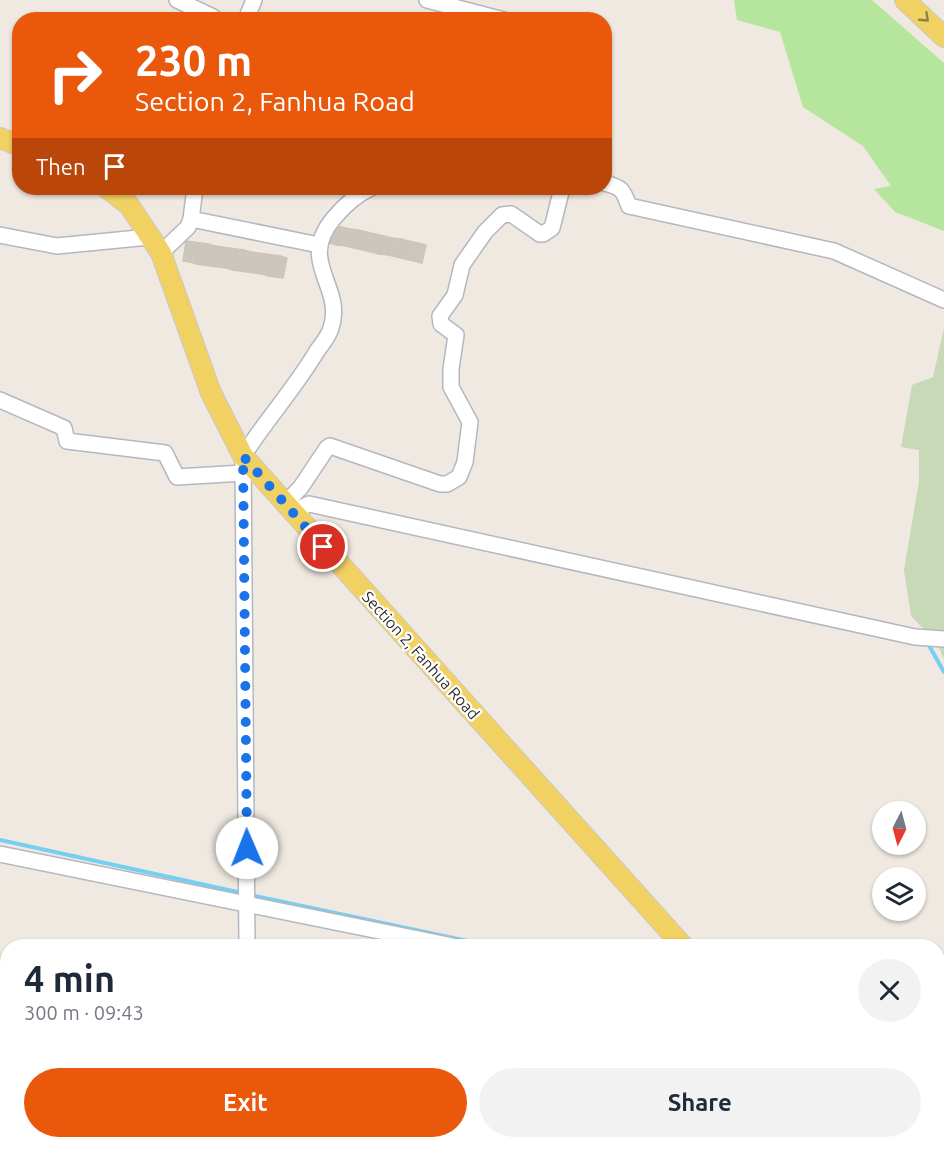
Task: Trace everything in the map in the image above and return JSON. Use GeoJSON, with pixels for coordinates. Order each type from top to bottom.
{"type":"FeatureCollection","features":[{"type":"Feature","properties":{"kind":"main road"},"geometry":{"type":"LineString","coordinates":[[905,0],[944,37]]}},
{"type":"Feature","properties":{"kind":"main road","name":"Section 2, Fanhua Road"},"geometry":{"type":"LineString","coordinates":[[116,195],[129,205],[155,245],[211,393],[243,465],[289,508],[677,939]]}},
{"type":"Feature","properties":{"kind":"street"},"geometry":{"type":"LineString","coordinates":[[177,0],[202,12]]}},
{"type":"Feature","properties":{"kind":"street"},"geometry":{"type":"LineString","coordinates":[[427,0],[476,11]]}},
{"type":"Feature","properties":{"kind":"street"},"geometry":{"type":"LineString","coordinates":[[612,185],[618,186],[624,193],[629,206],[834,251],[944,300]]}},
{"type":"Feature","properties":{"kind":"street"},"geometry":{"type":"LineString","coordinates":[[0,235],[57,246],[155,245],[188,227],[194,195]]}},
{"type":"Feature","properties":{"kind":"street"},"geometry":{"type":"LineString","coordinates":[[247,939],[243,465],[258,432],[307,368],[331,329],[335,311],[319,259],[319,245],[326,228],[342,208],[357,195]]}},
{"type":"Feature","properties":{"kind":"street"},"geometry":{"type":"LineString","coordinates":[[289,508],[330,446],[440,484],[447,484],[459,477],[465,462],[470,422],[451,387],[456,335],[441,324],[440,316],[455,295],[462,266],[485,232],[504,214],[515,216],[540,234],[547,232],[552,228],[560,195]]}},
{"type":"Feature","properties":{"kind":"street"},"geometry":{"type":"LineString","coordinates":[[191,219],[319,245]]}},
{"type":"Feature","properties":{"kind":"street"},"geometry":{"type":"LineString","coordinates":[[0,400],[64,428],[67,441],[165,453],[177,477],[243,465]]}},
{"type":"Feature","properties":{"kind":"street"},"geometry":{"type":"LineString","coordinates":[[289,508],[309,504],[931,638]]}},
{"type":"Feature","properties":{"kind":"street"},"geometry":{"type":"LineString","coordinates":[[0,854],[247,898],[423,939]]}},
{"type":"Feature","properties":{"kind":"green space"},"geometry":{"type":"Polygon","coordinates":[[[734,0],[872,0],[944,63],[944,231],[895,212],[874,189],[891,186],[863,146],[803,107],[780,32],[737,20],[734,0]]]}},
{"type":"Feature","properties":{"kind":"green space"},"geometry":{"type":"Polygon","coordinates":[[[944,328],[944,659],[937,643],[911,616],[904,570],[919,481],[919,450],[901,447],[912,385],[933,377],[944,328]]]}},
{"type":"Feature","properties":{"kind":"building"},"geometry":{"type":"Polygon","coordinates":[[[333,225],[341,227],[337,245],[329,243],[333,225]]]}},
{"type":"Feature","properties":{"kind":"building"},"geometry":{"type":"Polygon","coordinates":[[[341,227],[350,229],[346,246],[337,245],[341,227]]]}},
{"type":"Feature","properties":{"kind":"building"},"geometry":{"type":"Polygon","coordinates":[[[350,229],[358,230],[354,248],[346,246],[350,229]]]}},
{"type":"Feature","properties":{"kind":"building"},"geometry":{"type":"Polygon","coordinates":[[[358,230],[367,232],[363,250],[354,248],[358,230]]]}},
{"type":"Feature","properties":{"kind":"building"},"geometry":{"type":"Polygon","coordinates":[[[367,232],[375,234],[371,252],[363,250],[367,232]]]}},
{"type":"Feature","properties":{"kind":"building"},"geometry":{"type":"Polygon","coordinates":[[[375,234],[384,236],[380,254],[371,252],[375,234]]]}},
{"type":"Feature","properties":{"kind":"building"},"geometry":{"type":"Polygon","coordinates":[[[384,236],[392,238],[388,255],[380,254],[384,236]]]}},
{"type":"Feature","properties":{"kind":"building"},"geometry":{"type":"Polygon","coordinates":[[[392,238],[401,239],[397,257],[388,255],[392,238]]]}},
{"type":"Feature","properties":{"kind":"building"},"geometry":{"type":"Polygon","coordinates":[[[401,239],[409,241],[405,259],[397,257],[401,239]]]}},
{"type":"Feature","properties":{"kind":"building"},"geometry":{"type":"Polygon","coordinates":[[[186,241],[193,242],[190,262],[183,261],[186,241]]]}},
{"type":"Feature","properties":{"kind":"building"},"geometry":{"type":"Polygon","coordinates":[[[409,241],[418,243],[414,261],[405,259],[409,241]]]}},
{"type":"Feature","properties":{"kind":"building"},"geometry":{"type":"Polygon","coordinates":[[[193,242],[200,243],[197,264],[190,262],[193,242]]]}},
{"type":"Feature","properties":{"kind":"building"},"geometry":{"type":"Polygon","coordinates":[[[200,243],[208,244],[204,265],[197,264],[200,243]]]}},
{"type":"Feature","properties":{"kind":"building"},"geometry":{"type":"Polygon","coordinates":[[[418,243],[426,245],[422,263],[414,261],[418,243]]]}},
{"type":"Feature","properties":{"kind":"building"},"geometry":{"type":"Polygon","coordinates":[[[208,244],[215,246],[211,266],[204,265],[208,244]]]}},
{"type":"Feature","properties":{"kind":"building"},"geometry":{"type":"Polygon","coordinates":[[[215,246],[222,247],[219,267],[211,266],[215,246]]]}},
{"type":"Feature","properties":{"kind":"building"},"geometry":{"type":"Polygon","coordinates":[[[222,247],[229,248],[226,268],[219,267],[222,247]]]}},
{"type":"Feature","properties":{"kind":"building"},"geometry":{"type":"Polygon","coordinates":[[[229,248],[236,249],[233,270],[226,268],[229,248]]]}},
{"type":"Feature","properties":{"kind":"building"},"geometry":{"type":"Polygon","coordinates":[[[236,249],[244,250],[240,271],[233,270],[236,249]]]}},
{"type":"Feature","properties":{"kind":"building"},"geometry":{"type":"Polygon","coordinates":[[[244,250],[251,252],[247,272],[240,271],[244,250]]]}},
{"type":"Feature","properties":{"kind":"building"},"geometry":{"type":"Polygon","coordinates":[[[251,252],[258,253],[255,273],[247,272],[251,252]]]}},
{"type":"Feature","properties":{"kind":"building"},"geometry":{"type":"Polygon","coordinates":[[[258,253],[265,254],[262,274],[255,273],[258,253]]]}},
{"type":"Feature","properties":{"kind":"building"},"geometry":{"type":"Polygon","coordinates":[[[265,254],[272,255],[269,276],[262,274],[265,254]]]}},
{"type":"Feature","properties":{"kind":"building"},"geometry":{"type":"Polygon","coordinates":[[[272,255],[280,256],[276,277],[269,276],[272,255]]]}},
{"type":"Feature","properties":{"kind":"building"},"geometry":{"type":"Polygon","coordinates":[[[280,256],[287,258],[283,278],[276,277],[280,256]]]}},
{"type":"Feature","properties":{"kind":"waterway"},"geometry":{"type":"LineString","coordinates":[[927,642],[944,672]]}},
{"type":"Feature","properties":{"kind":"waterway"},"geometry":{"type":"LineString","coordinates":[[0,840],[242,893]]}},
{"type":"Feature","properties":{"kind":"waterway"},"geometry":{"type":"LineString","coordinates":[[250,895],[458,939]]}},
{"type":"Feature","properties":{"kind":"route"},"geometry":{"type":"LineString","coordinates":[[247,848],[243,456],[323,547]]}}]}
